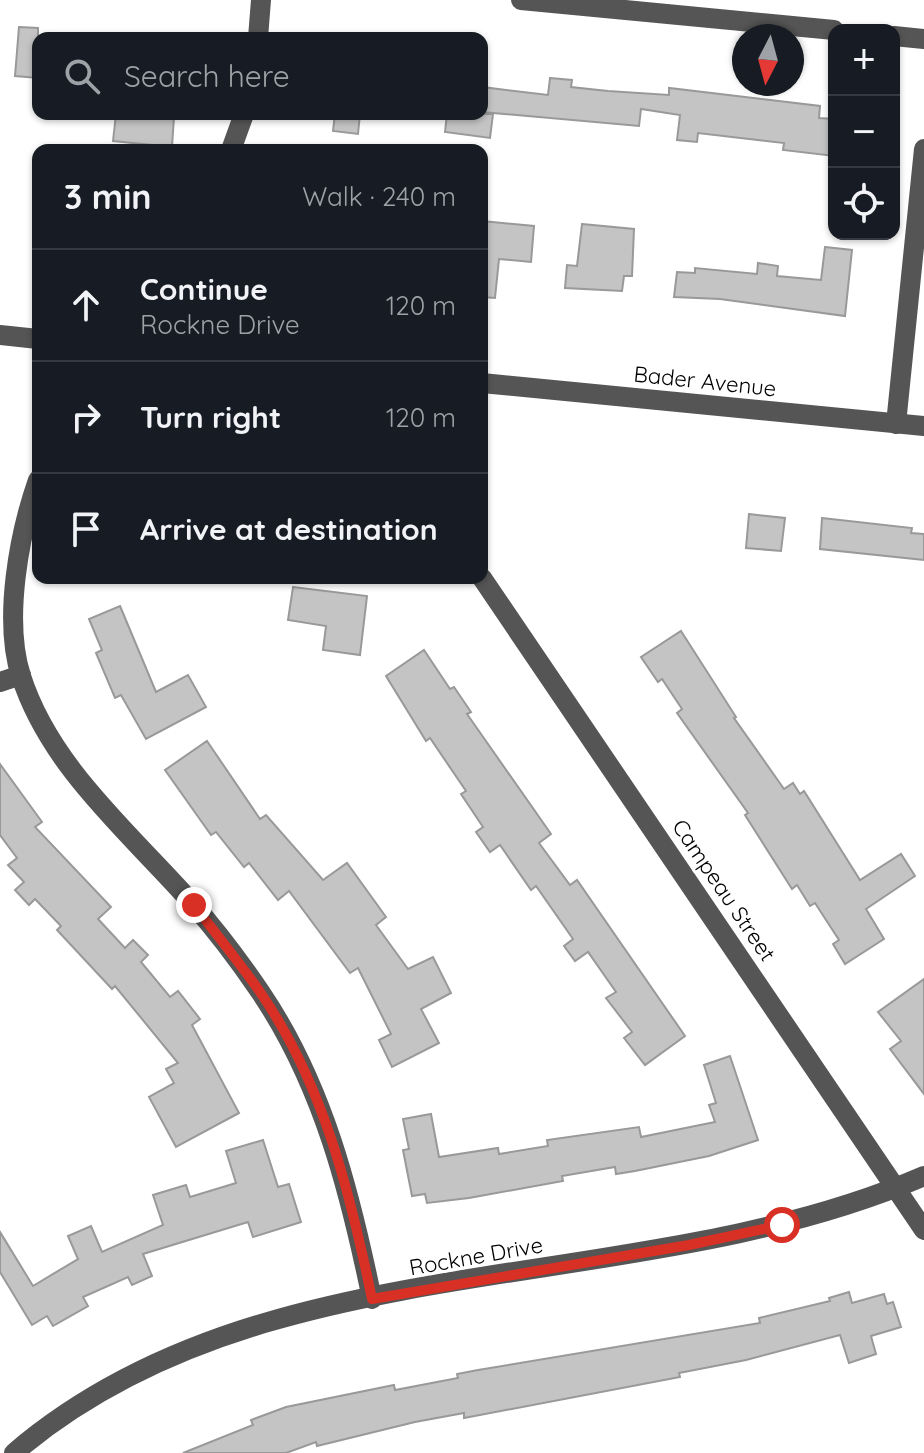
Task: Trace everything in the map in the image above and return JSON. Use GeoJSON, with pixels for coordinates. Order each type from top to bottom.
{"type":"FeatureCollection","features":[{"type":"Feature","properties":{"kind":"street"},"geometry":{"type":"LineString","coordinates":[[258,32],[261,0]]}},
{"type":"Feature","properties":{"kind":"street"},"geometry":{"type":"LineString","coordinates":[[521,0],[828,29]]}},
{"type":"Feature","properties":{"kind":"street"},"geometry":{"type":"LineString","coordinates":[[900,37],[924,39]]}},
{"type":"Feature","properties":{"kind":"street"},"geometry":{"type":"LineString","coordinates":[[233,144],[242,120]]}},
{"type":"Feature","properties":{"kind":"street"},"geometry":{"type":"LineString","coordinates":[[896,424],[924,149]]}},
{"type":"Feature","properties":{"kind":"street"},"geometry":{"type":"LineString","coordinates":[[0,335],[32,338]]}},
{"type":"Feature","properties":{"kind":"street","name":"Bader Avenue"},"geometry":{"type":"LineString","coordinates":[[488,384],[924,426]]}},
{"type":"Feature","properties":{"kind":"street"},"geometry":{"type":"LineString","coordinates":[[32,496],[23,520],[16,571],[16,629],[21,675],[49,734],[83,784],[194,905],[261,994],[292,1049],[340,1162],[372,1299]]}},
{"type":"Feature","properties":{"kind":"street","name":"Campeau Street"},"geometry":{"type":"LineString","coordinates":[[486,584],[924,1230]]}},
{"type":"Feature","properties":{"kind":"street"},"geometry":{"type":"LineString","coordinates":[[0,682],[21,675]]}},
{"type":"Feature","properties":{"kind":"street","name":"Rockne Drive"},"geometry":{"type":"LineString","coordinates":[[14,1453],[74,1410],[173,1354],[301,1311],[689,1245],[782,1225],[897,1188],[924,1176]]}},
{"type":"Feature","properties":{"kind":"building"},"geometry":{"type":"Polygon","coordinates":[[[19,27],[38,28],[38,32],[32,32],[32,77],[15,76],[19,27]]]}},
{"type":"Feature","properties":{"kind":"building"},"geometry":{"type":"Polygon","coordinates":[[[550,78],[572,80],[571,87],[608,91],[669,95],[669,88],[820,106],[819,118],[828,119],[828,155],[783,150],[784,143],[698,133],[697,142],[677,140],[680,115],[641,109],[639,126],[488,113],[488,88],[548,95],[550,78]]]}},
{"type":"Feature","properties":{"kind":"building"},"geometry":{"type":"Polygon","coordinates":[[[488,114],[493,114],[490,138],[445,132],[446,120],[488,120],[488,114]]]}},
{"type":"Feature","properties":{"kind":"building"},"geometry":{"type":"Polygon","coordinates":[[[115,120],[174,120],[172,144],[113,141],[115,120]]]}},
{"type":"Feature","properties":{"kind":"building"},"geometry":{"type":"Polygon","coordinates":[[[334,120],[359,120],[358,134],[333,131],[334,120]]]}},
{"type":"Feature","properties":{"kind":"building"},"geometry":{"type":"Polygon","coordinates":[[[488,222],[534,226],[531,262],[499,259],[495,298],[488,297],[488,222]]]}},
{"type":"Feature","properties":{"kind":"building"},"geometry":{"type":"Polygon","coordinates":[[[582,224],[634,229],[632,276],[624,276],[622,291],[565,288],[567,265],[577,266],[582,224]]]}},
{"type":"Feature","properties":{"kind":"building"},"geometry":{"type":"Polygon","coordinates":[[[825,247],[852,250],[845,316],[720,299],[674,297],[677,272],[695,273],[695,268],[757,274],[758,263],[778,266],[777,276],[821,280],[825,247]]]}},
{"type":"Feature","properties":{"kind":"building"},"geometry":{"type":"Polygon","coordinates":[[[749,514],[785,518],[781,551],[746,548],[749,514]]]}},
{"type":"Feature","properties":{"kind":"building"},"geometry":{"type":"Polygon","coordinates":[[[822,518],[912,528],[911,533],[924,534],[924,560],[820,549],[822,518]]]}},
{"type":"Feature","properties":{"kind":"building"},"geometry":{"type":"Polygon","coordinates":[[[293,587],[367,596],[360,655],[323,650],[326,626],[288,620],[293,587]]]}},
{"type":"Feature","properties":{"kind":"building"},"geometry":{"type":"Polygon","coordinates":[[[120,606],[156,692],[188,675],[206,707],[146,739],[121,695],[115,698],[96,653],[102,650],[89,619],[120,606]]]}},
{"type":"Feature","properties":{"kind":"building"},"geometry":{"type":"Polygon","coordinates":[[[681,631],[734,718],[784,789],[793,783],[800,794],[804,791],[860,880],[901,854],[915,876],[866,909],[884,939],[845,964],[833,944],[839,940],[815,903],[810,906],[797,885],[792,889],[745,815],[748,813],[677,713],[682,709],[662,679],[658,682],[641,657],[681,631]]]}},
{"type":"Feature","properties":{"kind":"building"},"geometry":{"type":"Polygon","coordinates":[[[424,650],[450,689],[454,687],[471,712],[467,714],[551,834],[539,843],[570,885],[577,880],[685,1036],[645,1065],[624,1038],[632,1032],[606,998],[616,992],[588,952],[575,961],[564,946],[573,939],[536,886],[531,890],[500,845],[490,852],[476,832],[483,827],[461,794],[466,791],[430,738],[426,741],[386,676],[424,650]]]}},
{"type":"Feature","properties":{"kind":"building"},"geometry":{"type":"Polygon","coordinates":[[[207,741],[260,819],[266,815],[323,880],[347,863],[386,917],[376,925],[408,969],[433,957],[451,993],[421,1009],[439,1043],[392,1067],[379,1040],[391,1034],[358,968],[350,973],[289,891],[278,900],[249,863],[244,867],[216,832],[211,835],[165,770],[207,741]]]}},
{"type":"Feature","properties":{"kind":"building"},"geometry":{"type":"Polygon","coordinates":[[[0,764],[42,822],[35,827],[111,907],[98,919],[125,948],[133,940],[148,955],[141,962],[170,997],[178,991],[200,1019],[192,1025],[239,1113],[176,1147],[149,1097],[174,1083],[166,1069],[178,1063],[115,986],[112,989],[57,930],[61,926],[35,899],[29,905],[15,890],[24,882],[8,865],[17,858],[0,835],[0,764]]]}},
{"type":"Feature","properties":{"kind":"building"},"geometry":{"type":"Polygon","coordinates":[[[924,979],[924,1094],[890,1049],[901,1041],[878,1012],[924,979]]]}},
{"type":"Feature","properties":{"kind":"building"},"geometry":{"type":"Polygon","coordinates":[[[730,1056],[758,1140],[709,1156],[635,1171],[616,1174],[615,1167],[562,1176],[563,1181],[469,1198],[427,1203],[425,1194],[412,1196],[403,1150],[409,1149],[403,1119],[431,1114],[439,1157],[498,1148],[499,1154],[548,1146],[547,1140],[639,1127],[641,1137],[715,1122],[709,1105],[716,1103],[704,1065],[730,1056]]]}},
{"type":"Feature","properties":{"kind":"building"},"geometry":{"type":"Polygon","coordinates":[[[263,1140],[278,1187],[289,1184],[301,1222],[253,1237],[248,1222],[143,1254],[152,1276],[132,1285],[128,1277],[83,1297],[88,1306],[53,1326],[47,1316],[32,1325],[0,1272],[0,1232],[33,1286],[78,1259],[68,1236],[91,1226],[102,1252],[163,1225],[153,1195],[186,1185],[190,1197],[236,1183],[226,1151],[263,1140]]]}},
{"type":"Feature","properties":{"kind":"building"},"geometry":{"type":"Polygon","coordinates":[[[849,1292],[852,1303],[884,1294],[887,1304],[893,1302],[901,1327],[871,1336],[876,1354],[849,1363],[840,1335],[746,1360],[679,1373],[680,1377],[464,1418],[464,1413],[415,1422],[317,1446],[316,1442],[286,1453],[183,1453],[253,1425],[251,1420],[286,1407],[394,1385],[395,1390],[458,1378],[457,1374],[478,1370],[760,1323],[759,1318],[830,1301],[829,1298],[849,1292]]]}},
{"type":"Feature","properties":{"kind":"route"},"geometry":{"type":"LineString","coordinates":[[194,905],[261,994],[318,1102],[340,1162],[372,1299],[689,1245],[782,1225]]}}]}
